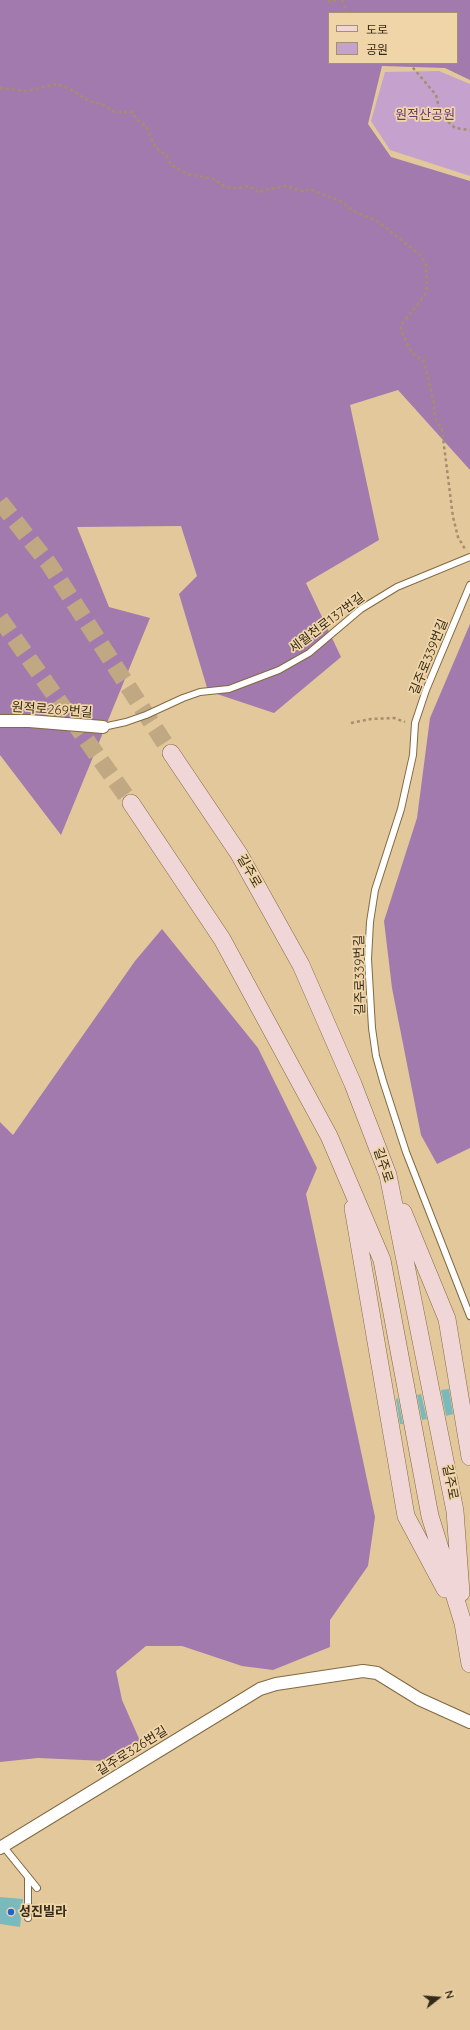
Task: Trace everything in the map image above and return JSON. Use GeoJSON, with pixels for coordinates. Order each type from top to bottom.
{"type":"FeatureCollection","features":[{"type":"Feature","properties":{"kind":"main road","name":"길주로"},"geometry":{"type":"LineString","coordinates":[[171,753],[239,854],[301,965],[353,1084],[388,1176],[455,1511],[462,1623]]}},
{"type":"Feature","properties":{"kind":"main road","name":"길주로"},"geometry":{"type":"LineString","coordinates":[[131,803],[222,939],[329,1136],[382,1260],[430,1516],[462,1623],[470,1664]]}},
{"type":"Feature","properties":{"kind":"main road"},"geometry":{"type":"LineString","coordinates":[[388,1176],[447,1319],[470,1457]]}},
{"type":"Feature","properties":{"kind":"main road"},"geometry":{"type":"LineString","coordinates":[[348,1179],[406,1516],[462,1623]]}},
{"type":"Feature","properties":{"kind":"main road"},"geometry":{"type":"LineString","coordinates":[[462,1623],[470,1570]]}},
{"type":"Feature","properties":{"kind":"street","name":"원적로269번길"},"geometry":{"type":"LineString","coordinates":[[0,721],[29,721],[103,727]]}},
{"type":"Feature","properties":{"kind":"street","name":"길주로326번길"},"geometry":{"type":"LineString","coordinates":[[2,1847],[260,1689],[276,1684],[363,1671],[377,1673],[419,1700],[470,1722]]}},
{"type":"Feature","properties":{"kind":"lane","name":"세월천로137번길"},"geometry":{"type":"LineString","coordinates":[[103,727],[126,722],[146,715],[200,692],[229,689],[279,670],[309,653],[361,609],[397,587],[469,555]]}},
{"type":"Feature","properties":{"kind":"lane","name":"길주로339번길"},"geometry":{"type":"LineString","coordinates":[[470,585],[426,690],[415,723],[413,755],[401,809],[376,890],[370,922],[368,959],[372,1028],[376,1056],[383,1081],[406,1152],[470,1316]]}},
{"type":"Feature","properties":{"kind":"lane"},"geometry":{"type":"LineString","coordinates":[[2,1847],[37,1888]]}},
{"type":"Feature","properties":{"kind":"lane"},"geometry":{"type":"LineString","coordinates":[[28,1877],[28,1918]]}},
{"type":"Feature","properties":{"kind":"path"},"geometry":{"type":"LineString","coordinates":[[328,0],[330,2],[336,0]]}},
{"type":"Feature","properties":{"kind":"path"},"geometry":{"type":"LineString","coordinates":[[342,0],[347,12]]}},
{"type":"Feature","properties":{"kind":"path"},"geometry":{"type":"LineString","coordinates":[[410,64],[436,95],[440,112],[446,120],[455,128],[470,130]]}},
{"type":"Feature","properties":{"kind":"path"},"geometry":{"type":"LineString","coordinates":[[0,88],[26,91],[57,84],[70,89],[89,100],[102,104],[114,112],[133,112],[135,118],[146,126],[156,148],[167,156],[171,165],[188,174],[214,179],[225,187],[237,188],[249,186],[260,192],[263,190],[287,186],[304,192],[308,189],[312,190],[340,201],[356,212],[379,222],[420,255],[426,264],[427,288],[424,296],[401,325],[401,331],[412,353],[424,361],[434,404],[435,418],[442,430],[452,517],[458,538],[469,555]]}},
{"type":"Feature","properties":{"kind":"path"},"geometry":{"type":"LineString","coordinates":[[351,723],[371,719],[394,718],[405,722],[415,733]]}},
{"type":"Feature","properties":{"kind":"green space","name":"원적산공원"},"geometry":{"type":"Polygon","coordinates":[[[439,71],[470,84],[470,176],[390,150],[371,121],[385,72],[439,71]]]}},
{"type":"Feature","properties":{"kind":"shaded area"},"geometry":{"type":"Polygon","coordinates":[[[0,0],[470,0],[470,80],[445,68],[382,66],[368,124],[391,157],[470,181],[470,470],[398,390],[350,405],[379,540],[306,583],[341,657],[274,713],[208,691],[179,594],[197,576],[181,526],[77,527],[109,607],[150,618],[61,835],[0,755],[0,0]]]}},
{"type":"Feature","properties":{"kind":"shaded area"},"geometry":{"type":"Polygon","coordinates":[[[470,624],[470,1148],[437,1164],[421,1135],[392,988],[384,921],[417,818],[430,718],[470,624]]]}},
{"type":"Feature","properties":{"kind":"shaded area"},"geometry":{"type":"Polygon","coordinates":[[[162,929],[258,1048],[317,1168],[306,1194],[375,1517],[368,1566],[330,1620],[330,1647],[273,1670],[242,1666],[182,1646],[146,1646],[116,1671],[122,1700],[141,1743],[106,1761],[38,1758],[0,1762],[0,1122],[13,1135],[135,961],[162,929]]]}},
{"type":"Feature","properties":{"kind":"building"},"geometry":{"type":"Polygon","coordinates":[[[449,1389],[453,1414],[446,1416],[441,1390],[449,1389]]]}},
{"type":"Feature","properties":{"kind":"building"},"geometry":{"type":"Polygon","coordinates":[[[421,1394],[427,1419],[422,1420],[417,1395],[421,1394]]]}},
{"type":"Feature","properties":{"kind":"building"},"geometry":{"type":"Polygon","coordinates":[[[398,1398],[403,1424],[400,1424],[396,1399],[398,1398]]]}},
{"type":"Feature","properties":{"kind":"building","name":"성진빌라"},"geometry":{"type":"Polygon","coordinates":[[[0,1897],[23,1899],[20,1927],[0,1924],[0,1897]]]}},
{"type":"Feature","properties":{"kind":"tunnel"},"geometry":{"type":"LineString","coordinates":[[0,502],[49,564],[171,753]]}},
{"type":"Feature","properties":{"kind":"tunnel"},"geometry":{"type":"LineString","coordinates":[[0,618],[131,803]]}},
{"type":"Feature","properties":{"kind":"place","name":"성진빌라"},"geometry":{"type":"Point","coordinates":[11,1912]}}]}
